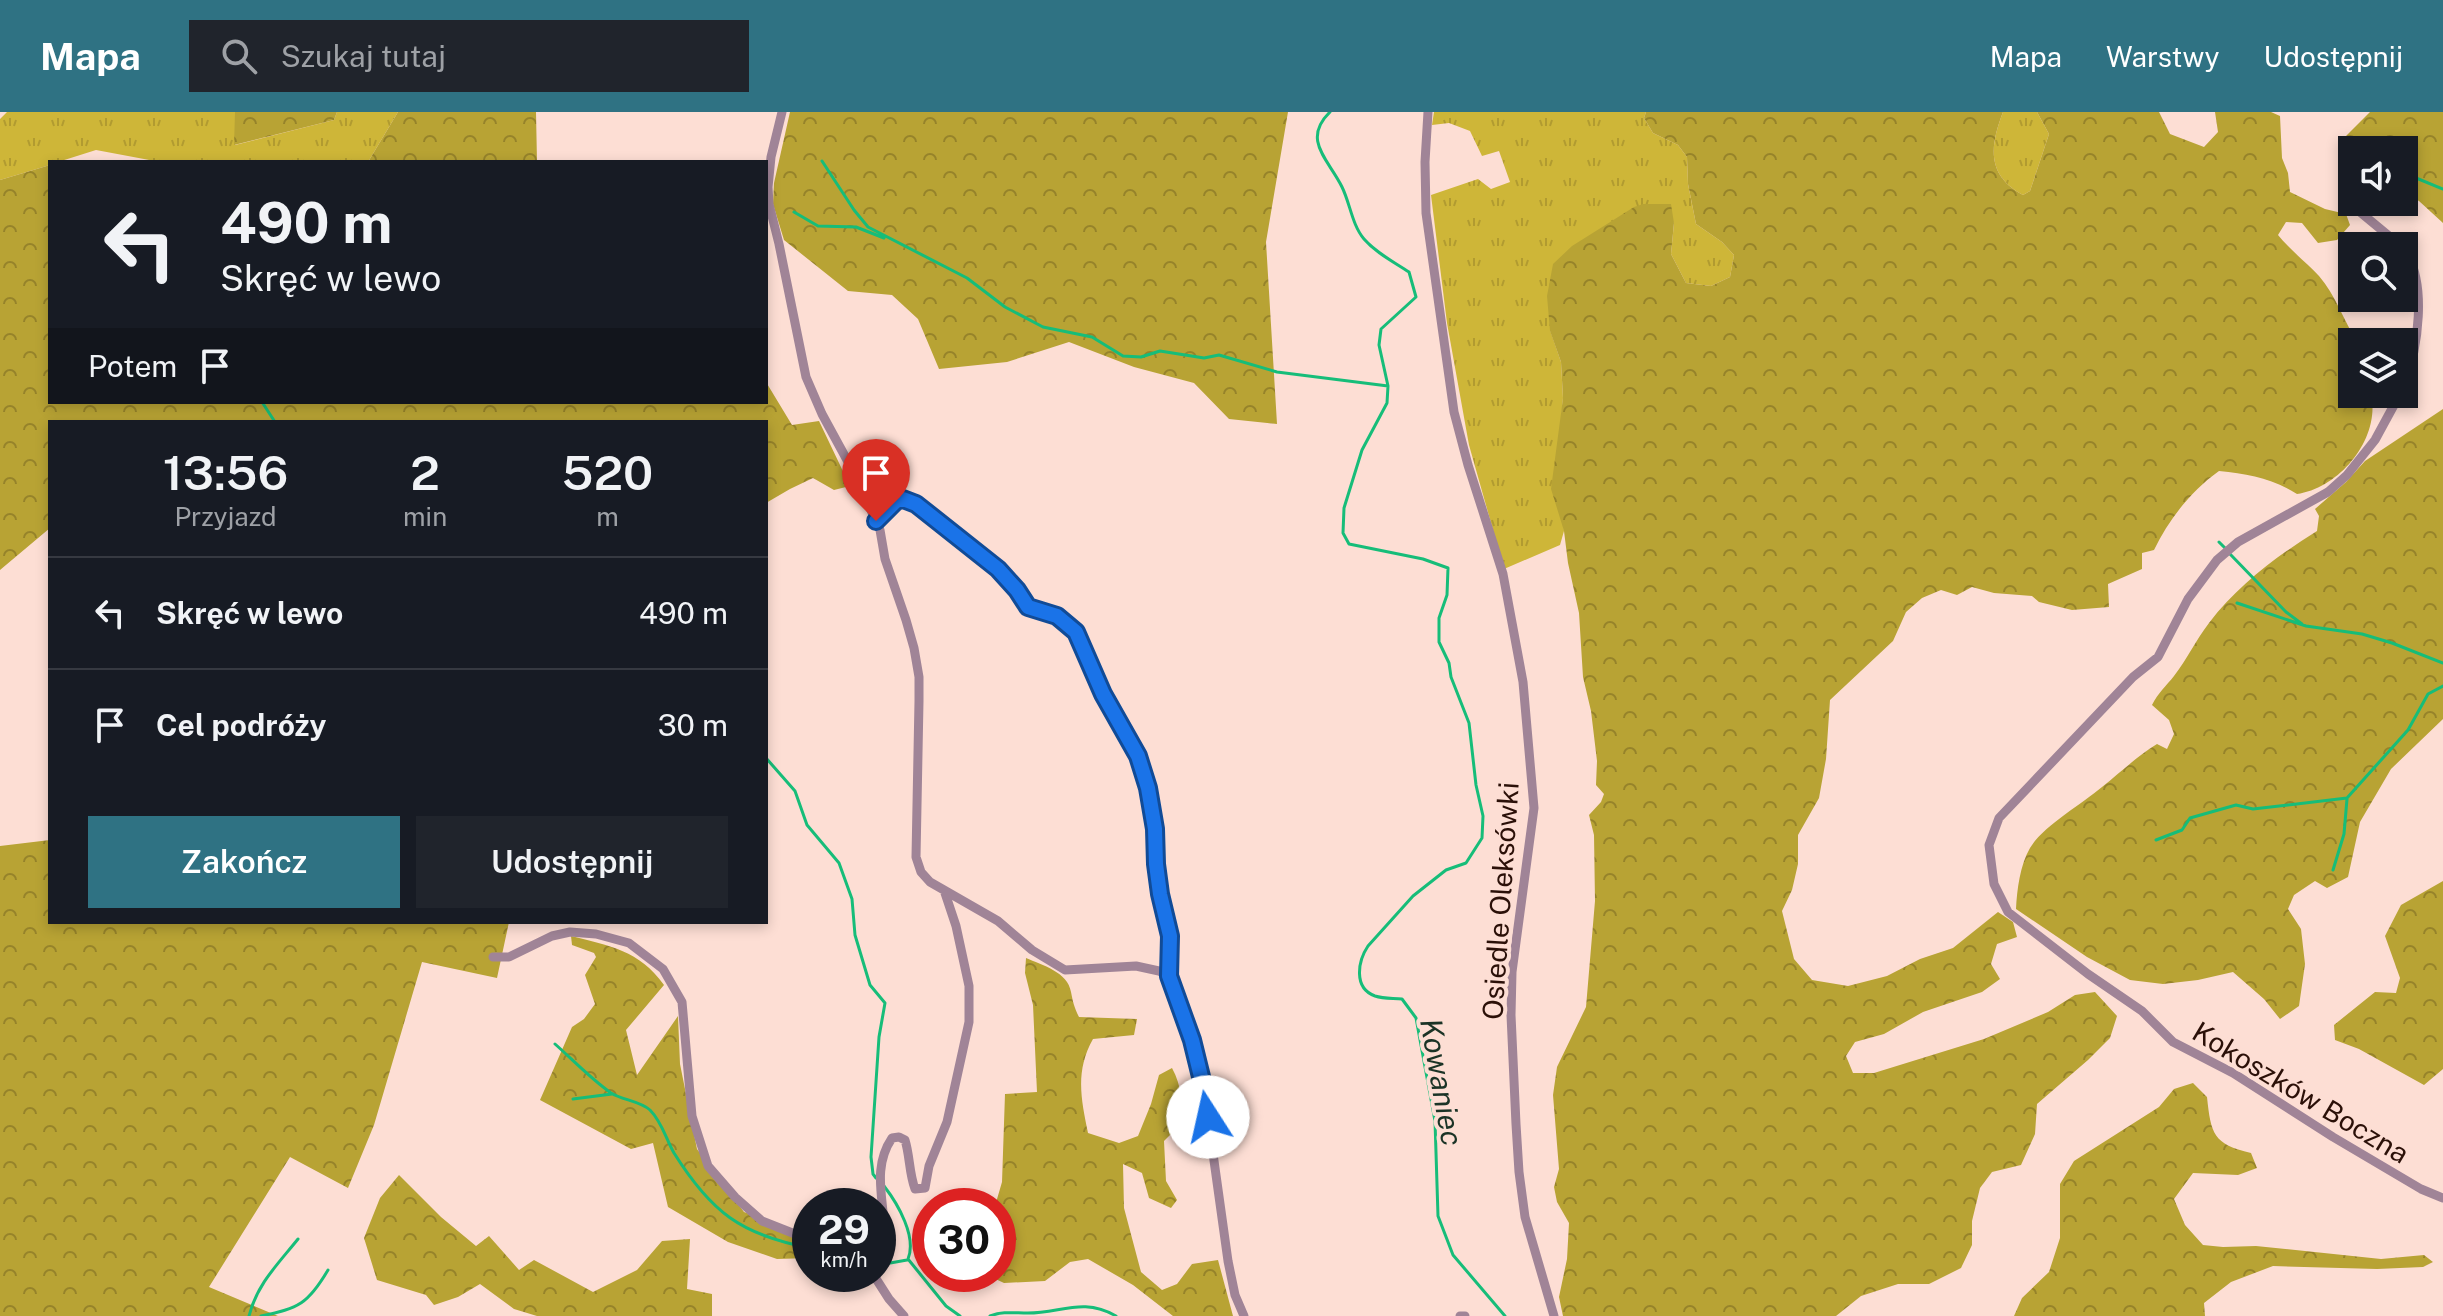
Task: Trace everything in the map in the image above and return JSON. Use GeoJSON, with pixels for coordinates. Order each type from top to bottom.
{"type":"FeatureCollection","features":[{"type":"Feature","properties":{"kind":"street"},"geometry":{"type":"LineString","coordinates":[[782,112],[771,157],[769,204],[806,377],[880,530],[885,559],[906,620],[919,677],[916,857],[921,872],[930,882],[998,921],[1032,950],[1065,970],[1136,966],[1169,976]]}},
{"type":"Feature","properties":{"kind":"street","name":"Osiedle Oleksówki"},"geometry":{"type":"LineString","coordinates":[[1428,112],[1426,213],[1451,399],[1468,465],[1503,574],[1523,682],[1534,808],[1512,972],[1516,1124],[1525,1217],[1554,1316]]}},
{"type":"Feature","properties":{"kind":"street"},"geometry":{"type":"LineString","coordinates":[[2365,216],[2383,232]]}},
{"type":"Feature","properties":{"kind":"street"},"geometry":{"type":"LineString","coordinates":[[2416,328],[2418,300]]}},
{"type":"Feature","properties":{"kind":"street","name":"Kokoszków Boczna"},"geometry":{"type":"LineString","coordinates":[[2392,408],[2375,440],[2347,475],[2328,492],[2238,542],[2217,560],[2188,599],[2158,657],[2133,677],[1999,818],[1989,845],[1994,884],[2008,912],[2142,1011],[2173,1042],[2233,1073],[2421,1189],[2443,1198]]}},
{"type":"Feature","properties":{"kind":"street"},"geometry":{"type":"LineString","coordinates":[[876,521],[896,501],[903,499],[916,504],[998,569],[1028,607],[1057,616],[1076,632],[1103,694],[1138,756],[1148,788],[1155,829],[1158,879],[1170,936],[1169,976],[1192,1040],[1204,1089],[1228,1261],[1235,1295],[1244,1316]]}},
{"type":"Feature","properties":{"kind":"street"},"geometry":{"type":"LineString","coordinates":[[880,1188],[886,1146],[892,1138],[899,1137],[905,1140],[910,1154],[915,1189],[925,1188],[929,1166],[947,1122],[969,1022],[969,986],[956,926],[944,890]]}},
{"type":"Feature","properties":{"kind":"street"},"geometry":{"type":"LineString","coordinates":[[493,957],[509,957],[552,936],[570,932],[596,934],[629,943],[663,969],[682,1002],[692,1116],[708,1166],[735,1197],[762,1221],[792,1233]]}},
{"type":"Feature","properties":{"kind":"street"},"geometry":{"type":"LineString","coordinates":[[885,1292],[904,1316]]}},
{"type":"Feature","properties":{"kind":"green space"},"geometry":{"type":"Polygon","coordinates":[[[7,112],[235,112],[235,145],[334,120],[337,112],[398,112],[369,160],[149,160],[96,150],[64,160],[48,160],[48,166],[0,180],[0,119],[7,112]]]}},
{"type":"Feature","properties":{"kind":"green space"},"geometry":{"type":"Polygon","coordinates":[[[235,112],[337,112],[334,120],[234,145],[235,112]]]}},
{"type":"Feature","properties":{"kind":"green space"},"geometry":{"type":"Polygon","coordinates":[[[398,112],[536,112],[537,160],[369,160],[398,112]]]}},
{"type":"Feature","properties":{"kind":"green space"},"geometry":{"type":"Polygon","coordinates":[[[790,112],[1288,112],[1266,242],[1277,424],[1229,419],[1194,383],[1134,367],[1069,342],[1007,362],[939,369],[918,319],[892,295],[848,291],[784,240],[773,204],[774,183],[790,112]]]}},
{"type":"Feature","properties":{"kind":"green space"},"geometry":{"type":"Polygon","coordinates":[[[1434,112],[1646,112],[1644,118],[1653,133],[1678,145],[1687,157],[1688,184],[1696,224],[1722,242],[1734,255],[1730,277],[1711,286],[1686,283],[1671,254],[1674,223],[1660,205],[1644,204],[1550,330],[1561,362],[1564,531],[1560,545],[1504,569],[1469,445],[1447,323],[1431,195],[1478,179],[1491,189],[1510,182],[1499,151],[1482,156],[1470,131],[1449,123],[1432,125],[1434,112]]]}},
{"type":"Feature","properties":{"kind":"green space"},"geometry":{"type":"Polygon","coordinates":[[[1646,112],[2003,112],[1995,136],[1994,159],[2002,178],[2023,195],[2030,191],[2049,134],[2037,112],[2159,112],[2170,134],[2204,147],[2218,132],[2215,112],[2271,112],[2280,116],[2282,158],[2288,173],[2290,192],[2338,212],[2338,216],[2347,216],[2350,225],[2344,232],[2338,232],[2337,240],[2318,243],[2302,223],[2286,222],[2278,235],[2325,283],[2338,305],[2338,312],[2342,312],[2350,328],[2338,328],[2338,408],[2372,408],[2370,427],[2363,443],[2342,471],[2313,490],[2297,494],[2260,478],[2219,471],[2182,506],[2154,550],[2142,553],[2142,569],[2108,584],[2109,607],[2072,610],[2039,602],[2032,596],[1994,593],[1972,587],[1957,595],[1941,590],[1922,598],[1906,612],[1893,641],[1830,700],[1826,759],[1819,798],[1798,835],[1798,864],[1792,890],[1782,911],[1794,959],[1812,980],[1848,986],[1887,976],[1920,959],[1953,948],[1998,912],[2013,922],[2017,937],[1997,944],[1991,964],[2000,979],[1982,992],[1923,1012],[1884,1034],[1855,1042],[1846,1056],[1853,1073],[1874,1073],[1984,1039],[2048,1012],[2075,995],[2095,992],[2117,1016],[2110,1038],[2037,1104],[2035,1134],[2021,1165],[1992,1172],[1980,1188],[1972,1221],[1972,1245],[1961,1268],[1929,1284],[1898,1284],[1861,1296],[1836,1316],[1563,1316],[1559,1297],[1567,1259],[1569,1223],[1557,1202],[1554,1187],[1559,1169],[1553,1095],[1557,1067],[1586,1007],[1595,901],[1594,835],[1589,815],[1604,794],[1596,785],[1597,761],[1583,677],[1579,613],[1564,531],[1551,489],[1563,398],[1561,362],[1550,331],[1547,296],[1553,264],[1572,246],[1643,204],[1671,204],[1674,223],[1671,254],[1686,283],[1711,286],[1730,277],[1734,255],[1722,242],[1696,224],[1688,184],[1687,157],[1678,145],[1653,133],[1644,118],[1646,112]]]}},
{"type":"Feature","properties":{"kind":"green space"},"geometry":{"type":"Polygon","coordinates":[[[2003,112],[2037,112],[2049,134],[2030,191],[2023,195],[2002,178],[1994,159],[1995,136],[2003,112]]]}},
{"type":"Feature","properties":{"kind":"green space"},"geometry":{"type":"Polygon","coordinates":[[[2370,112],[2443,112],[2443,223],[2418,200],[2418,136],[2346,136],[2370,112]]]}},
{"type":"Feature","properties":{"kind":"green space"},"geometry":{"type":"Polygon","coordinates":[[[48,166],[48,404],[768,404],[768,385],[792,425],[819,421],[850,486],[834,490],[813,478],[768,502],[768,420],[48,420],[48,530],[0,570],[0,180],[48,166]]]}},
{"type":"Feature","properties":{"kind":"green space"},"geometry":{"type":"Polygon","coordinates":[[[2443,409],[2443,719],[2391,769],[2360,822],[2348,877],[2327,888],[2315,881],[2294,895],[2288,909],[2301,929],[2305,964],[2299,1006],[2280,1019],[2264,999],[2233,972],[2163,984],[2130,980],[2087,957],[2016,909],[2021,870],[2036,840],[2149,749],[2157,744],[2167,749],[2174,734],[2169,720],[2152,705],[2220,609],[2259,572],[2317,531],[2319,516],[2315,509],[2365,461],[2443,409]]]}},
{"type":"Feature","properties":{"kind":"green space"},"geometry":{"type":"Polygon","coordinates":[[[48,840],[48,924],[509,924],[497,978],[422,962],[374,1125],[348,1188],[290,1157],[209,1287],[278,1316],[0,1316],[0,846],[48,840]]]}},
{"type":"Feature","properties":{"kind":"green space"},"geometry":{"type":"Polygon","coordinates":[[[2443,881],[2443,1069],[2424,1085],[2359,1049],[2335,1040],[2334,1025],[2375,992],[2396,993],[2400,978],[2385,936],[2401,905],[2443,881]]]}},
{"type":"Feature","properties":{"kind":"green space"},"geometry":{"type":"Polygon","coordinates":[[[571,936],[623,951],[644,964],[664,985],[626,1030],[637,1075],[678,1016],[680,1064],[697,1149],[744,1212],[792,1229],[792,1259],[777,1259],[728,1242],[668,1207],[653,1143],[631,1149],[540,1100],[572,1027],[584,1019],[595,1004],[585,975],[596,957],[594,953],[572,945],[571,936]]]}},
{"type":"Feature","properties":{"kind":"green space"},"geometry":{"type":"Polygon","coordinates":[[[1026,958],[1060,974],[1069,985],[1079,1017],[1137,1019],[1134,1035],[1093,1039],[1087,1051],[1081,1085],[1088,1133],[1119,1143],[1138,1136],[1159,1075],[1172,1068],[1180,1088],[1182,1123],[1164,1141],[1166,1181],[1177,1200],[1171,1208],[1149,1198],[1142,1173],[1123,1164],[1124,1208],[1141,1272],[1162,1290],[1177,1284],[1192,1264],[1218,1260],[1233,1316],[1173,1316],[1133,1285],[1088,1259],[1070,1262],[1045,1281],[1016,1282],[1016,1188],[1000,1188],[1005,1094],[1037,1092],[1033,1005],[1025,973],[1026,958]]]}},
{"type":"Feature","properties":{"kind":"green space"},"geometry":{"type":"Polygon","coordinates":[[[2193,1083],[2207,1097],[2216,1136],[2229,1146],[2251,1153],[2257,1168],[2238,1175],[2193,1173],[2174,1199],[2185,1225],[2203,1245],[2256,1246],[2381,1259],[2424,1255],[2433,1262],[2423,1267],[2377,1269],[2273,1266],[2231,1282],[2204,1303],[2205,1316],[2014,1316],[2022,1298],[2049,1272],[2060,1238],[2060,1184],[2074,1161],[2159,1107],[2174,1089],[2193,1083]]]}},
{"type":"Feature","properties":{"kind":"green space"},"geometry":{"type":"Polygon","coordinates":[[[399,1175],[441,1217],[476,1246],[489,1236],[519,1270],[534,1260],[593,1292],[637,1270],[662,1241],[690,1239],[687,1289],[712,1294],[712,1316],[537,1316],[514,1309],[480,1284],[458,1297],[434,1305],[426,1295],[377,1280],[364,1238],[380,1198],[399,1175]]]}},
{"type":"Feature","properties":{"kind":"waterway","name":"Kowaniec"},"geometry":{"type":"LineString","coordinates":[[1330,112],[1318,132],[1320,150],[1342,187],[1360,233],[1374,249],[1409,272],[1416,297],[1381,329],[1379,345],[1388,386],[1387,403],[1362,450],[1344,508],[1343,533],[1349,544],[1423,559],[1448,568],[1447,595],[1439,618],[1439,642],[1469,723],[1483,816],[1482,838],[1466,863],[1446,870],[1413,896],[1368,946],[1360,966],[1360,981],[1375,996],[1402,999],[1416,1018],[1435,1121],[1438,1216],[1453,1255],[1505,1316]]}},
{"type":"Feature","properties":{"kind":"waterway"},"geometry":{"type":"LineString","coordinates":[[822,161],[868,227],[967,278],[1005,307],[1043,327],[1092,337],[1123,356],[1141,357],[1160,351],[1204,358],[1219,355],[1277,372],[1388,386]]}},
{"type":"Feature","properties":{"kind":"waterway"},"geometry":{"type":"LineString","coordinates":[[2418,179],[2443,189]]}},
{"type":"Feature","properties":{"kind":"waterway"},"geometry":{"type":"LineString","coordinates":[[794,212],[818,226],[856,227],[884,238]]}},
{"type":"Feature","properties":{"kind":"waterway"},"geometry":{"type":"LineString","coordinates":[[263,404],[274,420]]}},
{"type":"Feature","properties":{"kind":"waterway"},"geometry":{"type":"LineString","coordinates":[[2219,542],[2225,548]]}},
{"type":"Feature","properties":{"kind":"waterway"},"geometry":{"type":"LineString","coordinates":[[2230,554],[2286,612],[2302,624]]}},
{"type":"Feature","properties":{"kind":"waterway"},"geometry":{"type":"LineString","coordinates":[[2237,603],[2306,626],[2362,634],[2443,663]]}},
{"type":"Feature","properties":{"kind":"waterway"},"geometry":{"type":"LineString","coordinates":[[2156,840],[2182,830],[2190,818],[2236,805],[2253,809],[2347,798],[2408,730],[2428,694],[2443,686]]}},
{"type":"Feature","properties":{"kind":"waterway"},"geometry":{"type":"LineString","coordinates":[[768,760],[795,791],[807,825],[839,863],[852,899],[855,935],[870,985],[885,1003],[879,1037],[871,1157],[876,1178]]}},
{"type":"Feature","properties":{"kind":"waterway"},"geometry":{"type":"LineString","coordinates":[[2333,870],[2344,834],[2347,799]]}},
{"type":"Feature","properties":{"kind":"waterway"},"geometry":{"type":"LineString","coordinates":[[555,1044],[611,1093],[650,1110],[674,1153],[715,1206],[746,1228],[792,1244]]}},
{"type":"Feature","properties":{"kind":"waterway"},"geometry":{"type":"LineString","coordinates":[[573,1099],[612,1094]]}},
{"type":"Feature","properties":{"kind":"waterway"},"geometry":{"type":"LineString","coordinates":[[884,1186],[908,1231],[908,1259],[946,1306],[960,1316]]}},
{"type":"Feature","properties":{"kind":"waterway"},"geometry":{"type":"LineString","coordinates":[[249,1316],[263,1284],[298,1239]]}},
{"type":"Feature","properties":{"kind":"waterway"},"geometry":{"type":"LineString","coordinates":[[896,1262],[907,1260]]}},
{"type":"Feature","properties":{"kind":"waterway"},"geometry":{"type":"LineString","coordinates":[[261,1316],[301,1303],[328,1270]]}},
{"type":"Feature","properties":{"kind":"waterway"},"geometry":{"type":"LineString","coordinates":[[990,1316],[1072,1307],[1104,1310],[1116,1316]]}},
{"type":"Feature","properties":{"kind":"route"},"geometry":{"type":"LineString","coordinates":[[876,521],[896,501],[903,499],[916,504],[998,569],[1028,607],[1057,616],[1076,632],[1103,694],[1138,756],[1148,788],[1160,894],[1170,936],[1169,976],[1192,1040],[1208,1117]]}}]}
